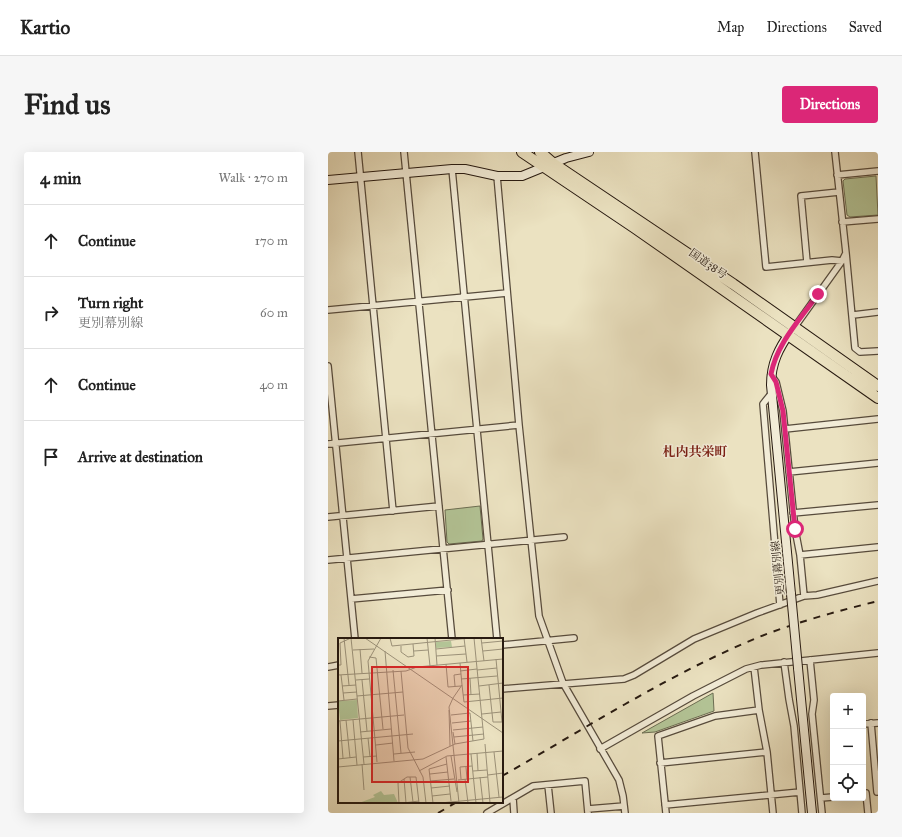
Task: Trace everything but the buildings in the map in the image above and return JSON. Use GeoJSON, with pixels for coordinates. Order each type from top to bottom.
{"type":"FeatureCollection","features":[{"type":"Feature","properties":{"kind":"highway","name":"国道38号"},"geometry":{"type":"LineString","coordinates":[[522,152],[791,332],[878,386]]}},
{"type":"Feature","properties":{"kind":"highway","name":"国道38号"},"geometry":{"type":"LineString","coordinates":[[540,152],[554,164],[711,269],[878,398]]}},
{"type":"Feature","properties":{"kind":"main road"},"geometry":{"type":"LineString","coordinates":[[328,180],[452,169],[465,169],[497,176],[522,176],[575,154],[589,152]]}},
{"type":"Feature","properties":{"kind":"main road","name":"更別幕別線"},"geometry":{"type":"LineString","coordinates":[[791,332],[781,345],[773,363],[771,374],[812,813]]}},
{"type":"Feature","properties":{"kind":"street"},"geometry":{"type":"LineString","coordinates":[[358,152],[393,511]]}},
{"type":"Feature","properties":{"kind":"street"},"geometry":{"type":"LineString","coordinates":[[404,152],[420,301],[452,638]]}},
{"type":"Feature","properties":{"kind":"street"},"geometry":{"type":"LineString","coordinates":[[755,152],[766,266],[807,262],[842,261]]}},
{"type":"Feature","properties":{"kind":"street"},"geometry":{"type":"LineString","coordinates":[[835,152],[853,315],[855,348],[860,352],[878,351]]}},
{"type":"Feature","properties":{"kind":"street"},"geometry":{"type":"LineString","coordinates":[[452,169],[497,638]]}},
{"type":"Feature","properties":{"kind":"street"},"geometry":{"type":"LineString","coordinates":[[837,175],[878,171]]}},
{"type":"Feature","properties":{"kind":"street"},"geometry":{"type":"LineString","coordinates":[[497,176],[519,425],[539,616],[563,683],[619,780],[625,813]]}},
{"type":"Feature","properties":{"kind":"street"},"geometry":{"type":"LineString","coordinates":[[807,262],[801,196],[839,192]]}},
{"type":"Feature","properties":{"kind":"street"},"geometry":{"type":"LineString","coordinates":[[842,222],[878,219]]}},
{"type":"Feature","properties":{"kind":"street"},"geometry":{"type":"LineString","coordinates":[[791,332],[842,261],[846,253]]}},
{"type":"Feature","properties":{"kind":"street"},"geometry":{"type":"LineString","coordinates":[[328,310],[507,293]]}},
{"type":"Feature","properties":{"kind":"street"},"geometry":{"type":"LineString","coordinates":[[853,315],[878,312]]}},
{"type":"Feature","properties":{"kind":"street"},"geometry":{"type":"LineString","coordinates":[[328,366],[355,638]]}},
{"type":"Feature","properties":{"kind":"street"},"geometry":{"type":"LineString","coordinates":[[771,374],[776,382],[783,411],[804,596]]}},
{"type":"Feature","properties":{"kind":"street"},"geometry":{"type":"LineString","coordinates":[[772,394],[763,404],[780,605]]}},
{"type":"Feature","properties":{"kind":"street"},"geometry":{"type":"LineString","coordinates":[[785,429],[878,419]]}},
{"type":"Feature","properties":{"kind":"street"},"geometry":{"type":"LineString","coordinates":[[328,444],[519,425]]}},
{"type":"Feature","properties":{"kind":"street"},"geometry":{"type":"LineString","coordinates":[[789,472],[878,463]]}},
{"type":"Feature","properties":{"kind":"street"},"geometry":{"type":"LineString","coordinates":[[794,514],[878,504]]}},
{"type":"Feature","properties":{"kind":"street"},"geometry":{"type":"LineString","coordinates":[[328,517],[439,506]]}},
{"type":"Feature","properties":{"kind":"street"},"geometry":{"type":"LineString","coordinates":[[328,560],[564,537]]}},
{"type":"Feature","properties":{"kind":"street"},"geometry":{"type":"LineString","coordinates":[[800,555],[878,547]]}},
{"type":"Feature","properties":{"kind":"street"},"geometry":{"type":"LineString","coordinates":[[503,689],[624,679],[694,639],[757,613],[804,596],[817,595],[878,581]]}},
{"type":"Feature","properties":{"kind":"street"},"geometry":{"type":"LineString","coordinates":[[351,599],[448,590]]}},
{"type":"Feature","properties":{"kind":"street"},"geometry":{"type":"LineString","coordinates":[[503,645],[574,638]]}},
{"type":"Feature","properties":{"kind":"street"},"geometry":{"type":"LineString","coordinates":[[600,749],[693,696],[746,669],[784,662],[878,653]]}},
{"type":"Feature","properties":{"kind":"street"},"geometry":{"type":"LineString","coordinates":[[810,660],[814,700],[812,714],[822,813]]}},
{"type":"Feature","properties":{"kind":"street"},"geometry":{"type":"LineString","coordinates":[[784,662],[788,699],[794,726],[802,813]]}},
{"type":"Feature","properties":{"kind":"street"},"geometry":{"type":"LineString","coordinates":[[328,667],[338,666]]}},
{"type":"Feature","properties":{"kind":"street"},"geometry":{"type":"LineString","coordinates":[[754,667],[759,710],[767,752],[773,813]]}},
{"type":"Feature","properties":{"kind":"street"},"geometry":{"type":"LineString","coordinates":[[328,706],[338,705]]}},
{"type":"Feature","properties":{"kind":"street"},"geometry":{"type":"LineString","coordinates":[[666,813],[658,736],[715,716],[759,710]]}},
{"type":"Feature","properties":{"kind":"street"},"geometry":{"type":"LineString","coordinates":[[866,794],[878,792],[871,723]]}},
{"type":"Feature","properties":{"kind":"street"},"geometry":{"type":"LineString","coordinates":[[866,724],[878,723]]}},
{"type":"Feature","properties":{"kind":"street"},"geometry":{"type":"LineString","coordinates":[[660,763],[767,752]]}},
{"type":"Feature","properties":{"kind":"street"},"geometry":{"type":"LineString","coordinates":[[487,813],[533,786],[585,781],[588,811],[624,806]]}},
{"type":"Feature","properties":{"kind":"street"},"geometry":{"type":"LineString","coordinates":[[548,784],[551,813]]}},
{"type":"Feature","properties":{"kind":"street"},"geometry":{"type":"LineString","coordinates":[[665,806],[800,792]]}},
{"type":"Feature","properties":{"kind":"street"},"geometry":{"type":"LineString","coordinates":[[821,798],[830,797]]}},
{"type":"Feature","properties":{"kind":"street"},"geometry":{"type":"LineString","coordinates":[[513,798],[514,813]]}},
{"type":"Feature","properties":{"kind":"street"},"geometry":{"type":"LineString","coordinates":[[866,800],[868,813]]}},
{"type":"Feature","properties":{"kind":"green space"},"geometry":{"type":"Polygon","coordinates":[[[876,176],[878,215],[850,217],[847,215],[843,181],[845,179],[876,176]]]}},
{"type":"Feature","properties":{"kind":"green space"},"geometry":{"type":"Polygon","coordinates":[[[480,506],[482,541],[449,544],[447,542],[445,510],[480,506]]]}},
{"type":"Feature","properties":{"kind":"green space"},"geometry":{"type":"Polygon","coordinates":[[[713,693],[714,711],[655,732],[642,733],[713,693]]]}},
{"type":"Feature","properties":{"kind":"railway"},"geometry":{"type":"LineString","coordinates":[[503,775],[628,702],[726,652],[788,626],[878,601]]}},
{"type":"Feature","properties":{"kind":"railway"},"geometry":{"type":"LineString","coordinates":[[438,813],[455,803]]}},
{"type":"Feature","properties":{"kind":"district","name":"札内共栄町"},"geometry":{"type":"Point","coordinates":[695,452]}},
{"type":"Feature","properties":{"kind":"route"},"geometry":{"type":"LineString","coordinates":[[795,529],[783,411],[776,382],[771,374],[773,363],[781,345],[818,294]]}}]}
